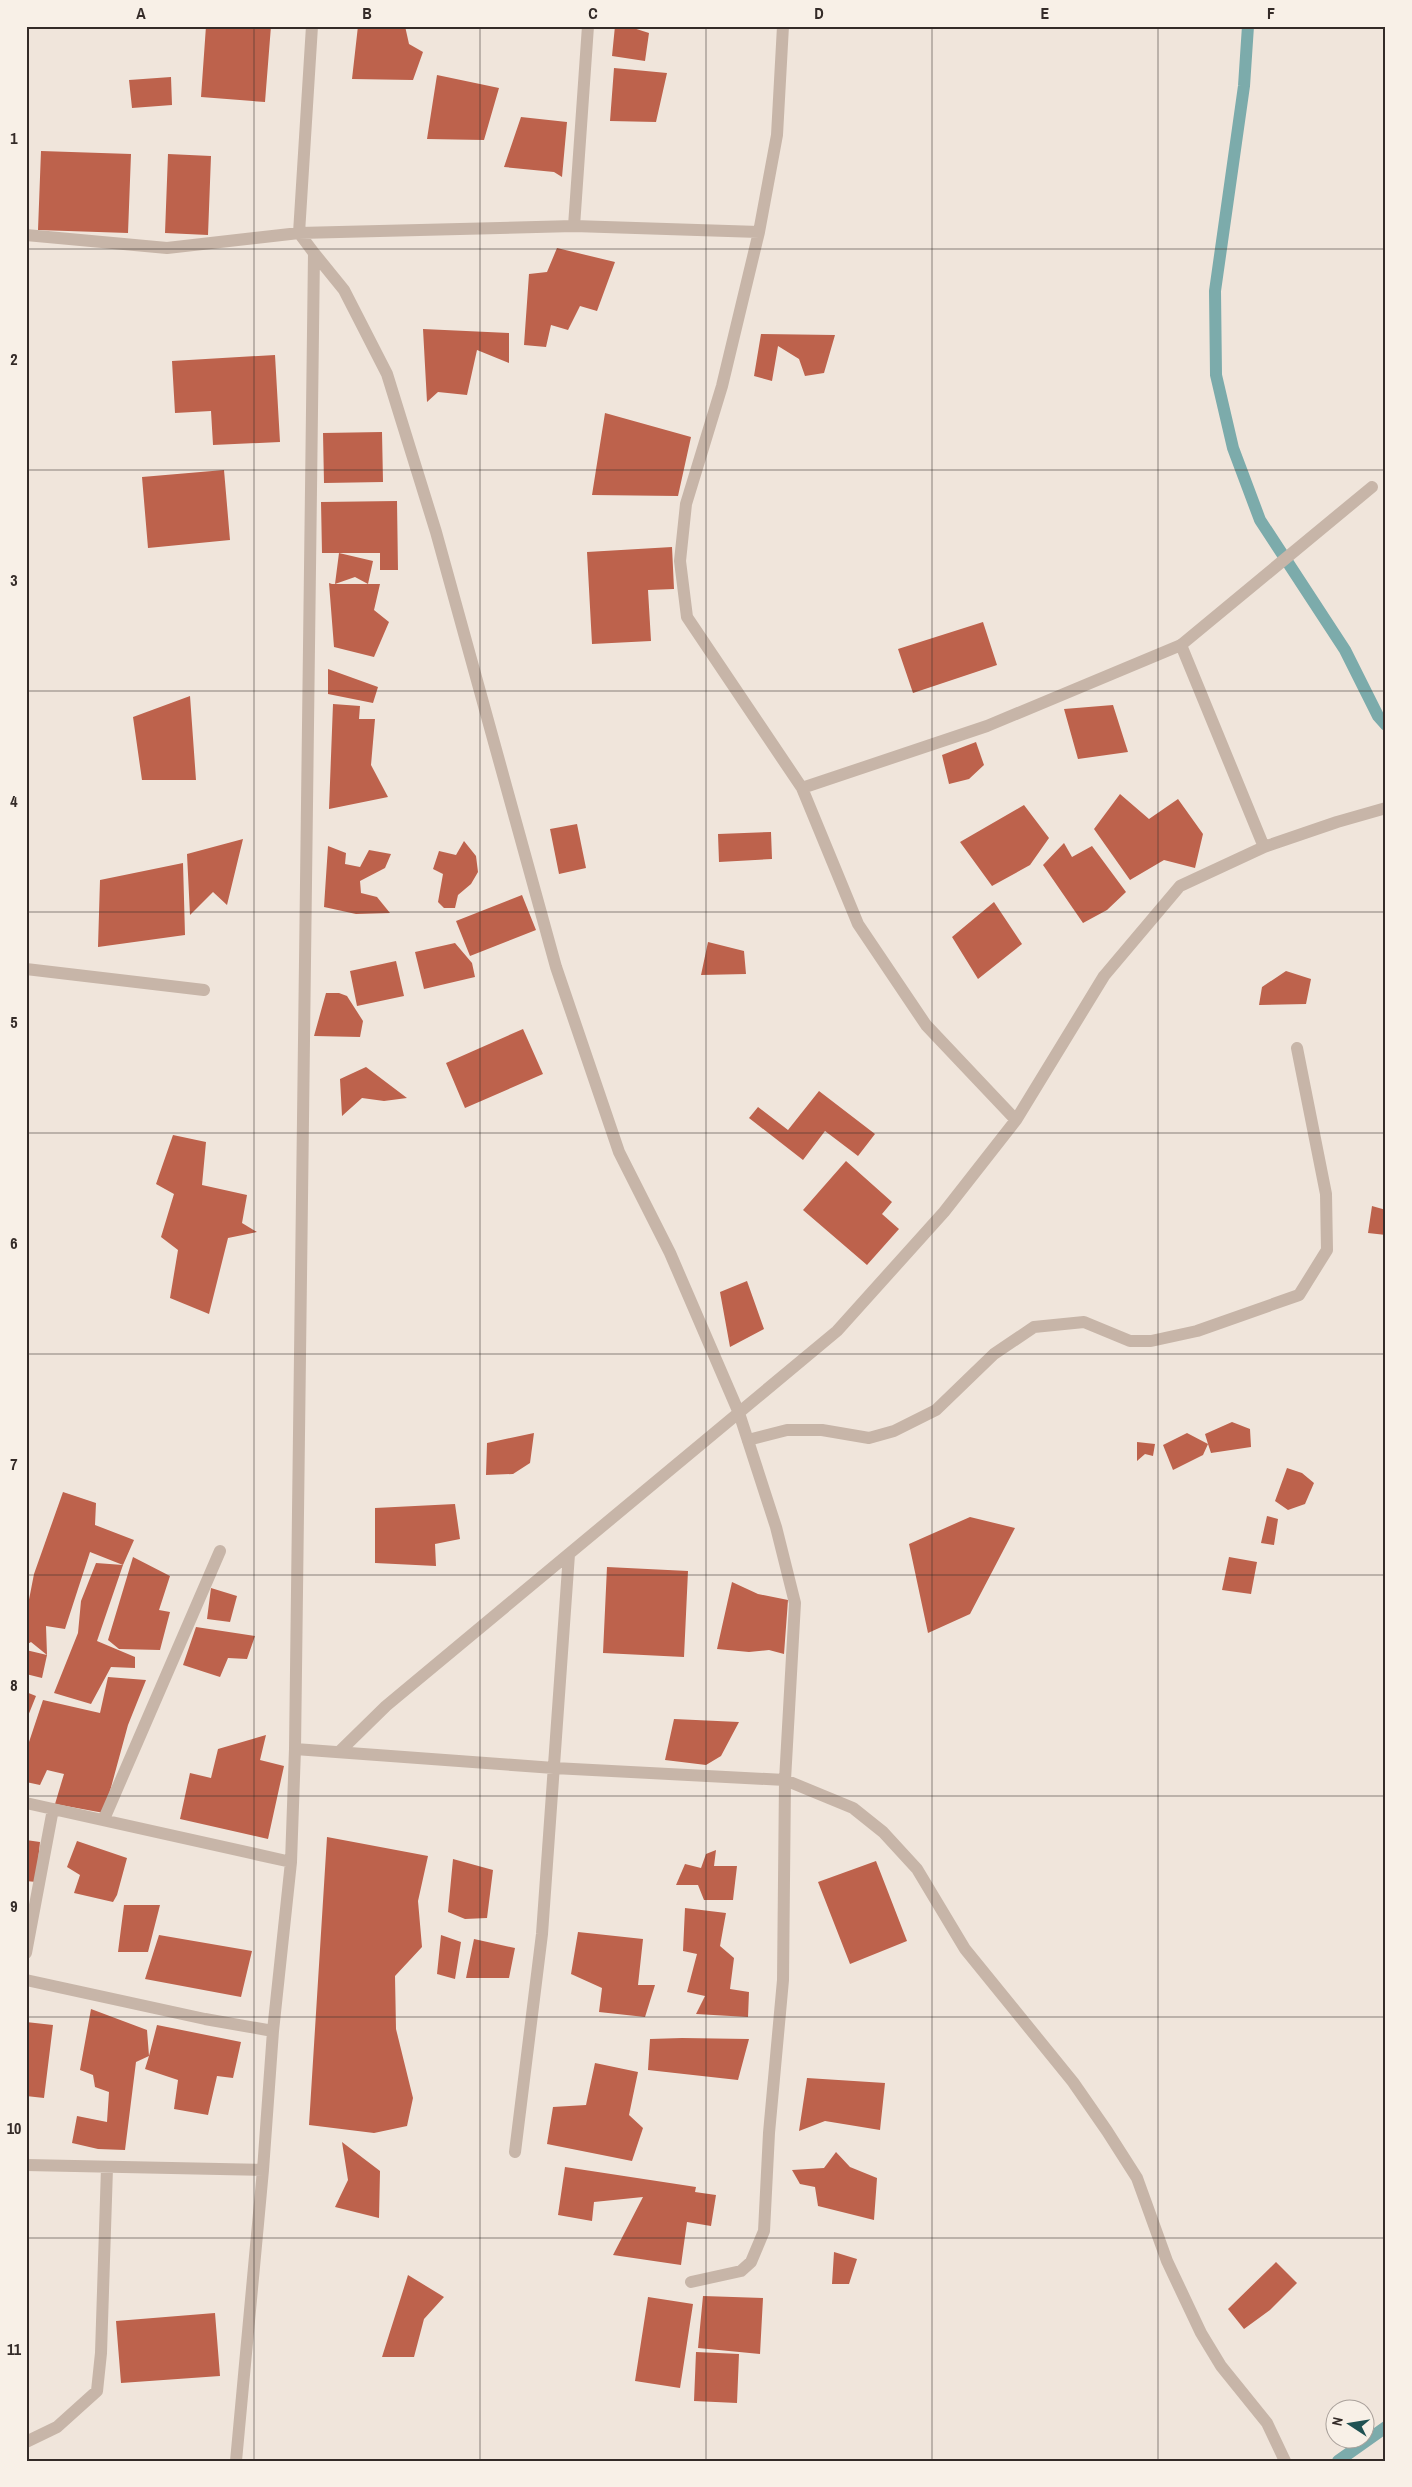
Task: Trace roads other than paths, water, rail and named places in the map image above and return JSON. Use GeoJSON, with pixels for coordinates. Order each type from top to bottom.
{"type":"FeatureCollection","features":[{"type":"Feature","properties":{"kind":"street"},"geometry":{"type":"LineString","coordinates":[[312,26],[299,233],[344,290],[387,374],[436,532],[566,995],[619,1152],[670,1253],[739,1413],[776,1527],[795,1603],[785,1780],[783,1980],[769,2133],[764,2231],[751,2262],[741,2271],[691,2282]]}},
{"type":"Feature","properties":{"kind":"street"},"geometry":{"type":"LineString","coordinates":[[574,226],[588,26]]}},
{"type":"Feature","properties":{"kind":"street"},"geometry":{"type":"LineString","coordinates":[[783,26],[777,134],[759,232],[722,386],[686,504],[680,561],[687,617],[802,788],[858,924],[926,1025],[1016,1120]]}},
{"type":"Feature","properties":{"kind":"street"},"geometry":{"type":"LineString","coordinates":[[26,235],[167,248],[299,233],[574,226],[759,232]]}},
{"type":"Feature","properties":{"kind":"street"},"geometry":{"type":"LineString","coordinates":[[236,2461],[263,2170],[273,2031],[291,1862],[295,1749],[314,253]]}},
{"type":"Feature","properties":{"kind":"street"},"geometry":{"type":"LineString","coordinates":[[802,788],[987,726],[1181,645],[1372,487]]}},
{"type":"Feature","properties":{"kind":"street"},"geometry":{"type":"LineString","coordinates":[[1181,645],[1264,847]]}},
{"type":"Feature","properties":{"kind":"street"},"geometry":{"type":"LineString","coordinates":[[339,1752],[386,1706],[837,1331],[944,1212],[1016,1120],[1104,976],[1180,886],[1264,847],[1336,822],[1386,808]]}},
{"type":"Feature","properties":{"kind":"street"},"geometry":{"type":"LineString","coordinates":[[26,970],[204,990]]}},
{"type":"Feature","properties":{"kind":"street"},"geometry":{"type":"LineString","coordinates":[[748,1440],[787,1430],[822,1430],[869,1438],[894,1431],[936,1410],[994,1354],[1034,1327],[1084,1322],[1130,1341],[1151,1341],[1197,1331],[1299,1295],[1327,1250],[1326,1194],[1296,1048]]}},
{"type":"Feature","properties":{"kind":"street"},"geometry":{"type":"LineString","coordinates":[[104,1819],[220,1551]]}},
{"type":"Feature","properties":{"kind":"street"},"geometry":{"type":"LineString","coordinates":[[515,2152],[542,1934],[569,1554]]}},
{"type":"Feature","properties":{"kind":"street"},"geometry":{"type":"LineString","coordinates":[[295,1749],[554,1768],[785,1780],[853,1808],[883,1832],[917,1869],[965,1949],[1073,2082],[1137,2178],[1167,2261],[1201,2332],[1221,2366],[1267,2423],[1285,2461]]}},
{"type":"Feature","properties":{"kind":"street"},"geometry":{"type":"LineString","coordinates":[[26,1803],[291,1862]]}},
{"type":"Feature","properties":{"kind":"street"},"geometry":{"type":"LineString","coordinates":[[26,1953],[53,1809]]}},
{"type":"Feature","properties":{"kind":"street"},"geometry":{"type":"LineString","coordinates":[[26,1980],[205,2019],[273,2031]]}},
{"type":"Feature","properties":{"kind":"street"},"geometry":{"type":"LineString","coordinates":[[26,2165],[263,2170]]}},
{"type":"Feature","properties":{"kind":"street"},"geometry":{"type":"LineString","coordinates":[[26,2442],[57,2427],[97,2390],[101,2353],[107,2168]]}},
{"type":"Feature","properties":{"kind":"waterway"},"geometry":{"type":"LineString","coordinates":[[1248,26],[1244,86],[1215,291],[1216,375],[1233,448],[1260,520],[1345,650],[1378,716],[1386,725]]}},
{"type":"Feature","properties":{"kind":"waterway"},"geometry":{"type":"LineString","coordinates":[[1338,2461],[1386,2427]]}}]}
